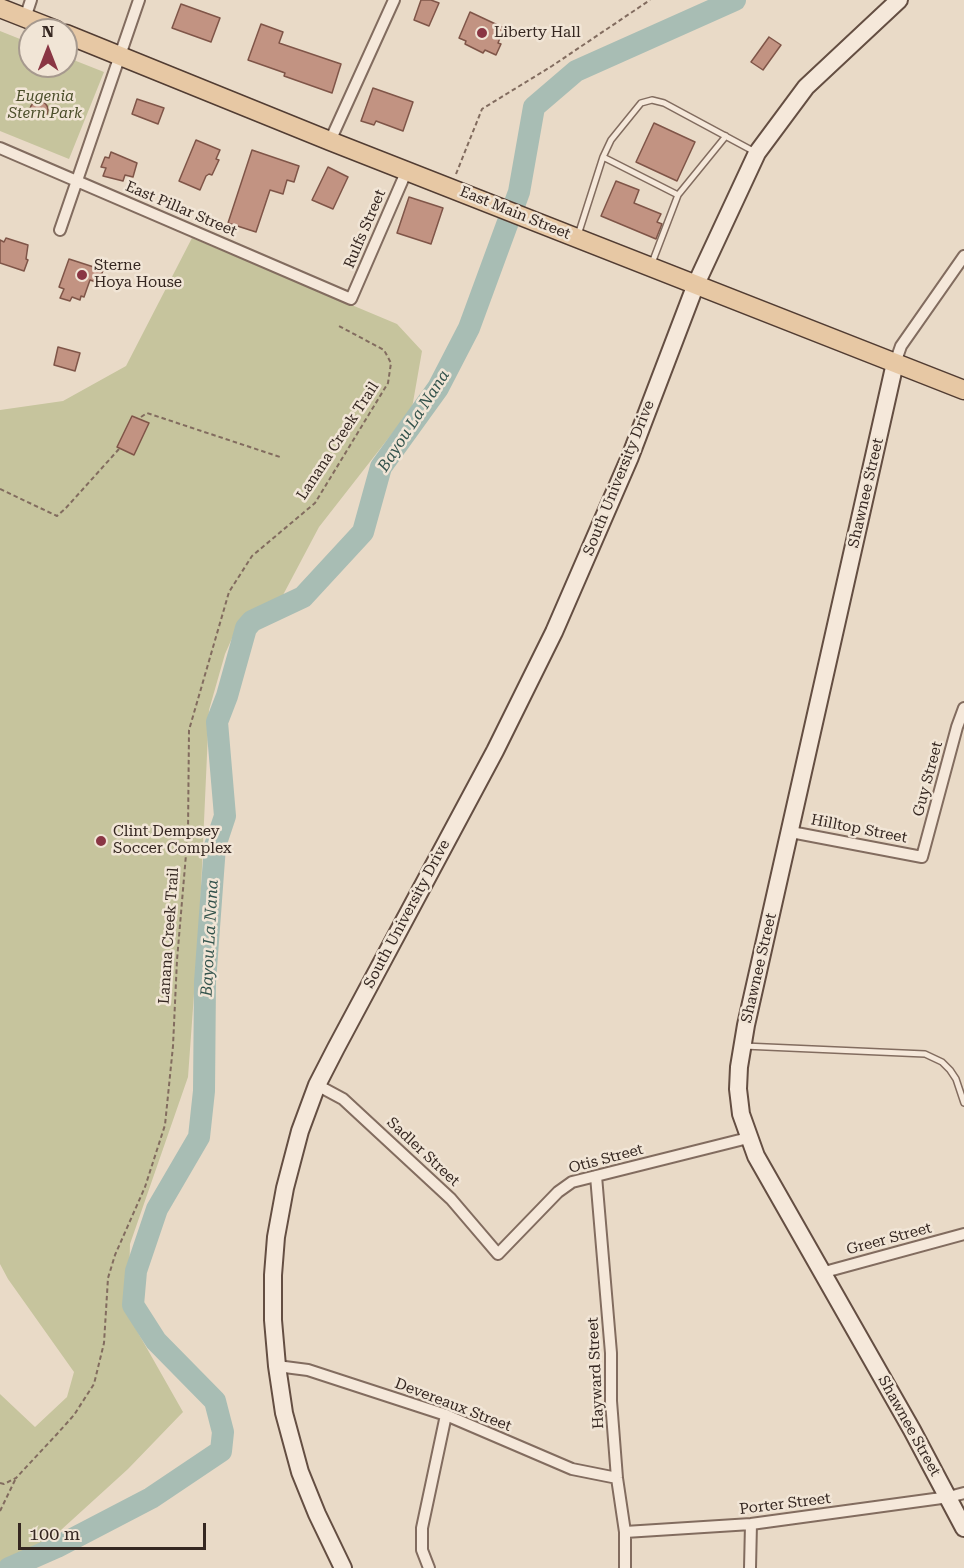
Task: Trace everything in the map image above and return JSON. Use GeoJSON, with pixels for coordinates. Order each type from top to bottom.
{"type":"FeatureCollection","features":[{"type":"Feature","properties":{"kind":"main road","name":"South University Drive"},"geometry":{"type":"LineString","coordinates":[[343,1568],[300,1472],[284,1413],[277,1366],[273,1320],[276,1237],[285,1188],[300,1131],[317,1085],[495,751],[554,632],[630,457],[696,284],[757,153],[806,87],[899,0]]}},
{"type":"Feature","properties":{"kind":"main road"},"geometry":{"type":"LineString","coordinates":[[0,8],[25,18]]}},
{"type":"Feature","properties":{"kind":"main road","name":"East Main Street"},"geometry":{"type":"LineString","coordinates":[[78,39],[330,141],[964,390]]}},
{"type":"Feature","properties":{"kind":"main road","name":"Shawnee Street"},"geometry":{"type":"LineString","coordinates":[[895,363],[742,1046],[738,1089],[741,1114],[756,1156],[821,1273],[956,1495],[964,1528]]}},
{"type":"Feature","properties":{"kind":"street"},"geometry":{"type":"LineString","coordinates":[[25,18],[31,0]]}},
{"type":"Feature","properties":{"kind":"street"},"geometry":{"type":"LineString","coordinates":[[60,230],[139,0]]}},
{"type":"Feature","properties":{"kind":"street"},"geometry":{"type":"LineString","coordinates":[[330,141],[394,0]]}},
{"type":"Feature","properties":{"kind":"street","name":"East Pillar Street"},"geometry":{"type":"LineString","coordinates":[[0,148],[351,299]]}},
{"type":"Feature","properties":{"kind":"street","name":"Rulfs Street"},"geometry":{"type":"LineString","coordinates":[[351,299],[407,170]]}},
{"type":"Feature","properties":{"kind":"street"},"geometry":{"type":"LineString","coordinates":[[895,363],[901,346],[964,256]]}},
{"type":"Feature","properties":{"kind":"street","name":"Guy Street"},"geometry":{"type":"LineString","coordinates":[[922,857],[964,708]]}},
{"type":"Feature","properties":{"kind":"street","name":"Hilltop Street"},"geometry":{"type":"LineString","coordinates":[[791,832],[922,857]]}},
{"type":"Feature","properties":{"kind":"street","name":"Sadler Street"},"geometry":{"type":"LineString","coordinates":[[317,1085],[343,1099],[451,1199],[498,1254]]}},
{"type":"Feature","properties":{"kind":"street","name":"Otis Street"},"geometry":{"type":"LineString","coordinates":[[498,1254],[558,1192],[572,1182],[748,1138]]}},
{"type":"Feature","properties":{"kind":"street","name":"Hayward Street"},"geometry":{"type":"LineString","coordinates":[[597,1176],[617,1478],[625,1532],[625,1568]]}},
{"type":"Feature","properties":{"kind":"street","name":"Greer Street"},"geometry":{"type":"LineString","coordinates":[[821,1273],[963,1238]]}},
{"type":"Feature","properties":{"kind":"street","name":"Devereaux Street"},"geometry":{"type":"LineString","coordinates":[[277,1366],[308,1370],[446,1415],[572,1469],[617,1478]]}},
{"type":"Feature","properties":{"kind":"street"},"geometry":{"type":"LineString","coordinates":[[429,1568],[422,1550],[422,1528],[446,1415]]}},
{"type":"Feature","properties":{"kind":"street","name":"Porter Street"},"geometry":{"type":"LineString","coordinates":[[625,1532],[751,1524],[956,1495]]}},
{"type":"Feature","properties":{"kind":"street"},"geometry":{"type":"LineString","coordinates":[[750,1568],[751,1524]]}},
{"type":"Feature","properties":{"kind":"lane"},"geometry":{"type":"LineString","coordinates":[[571,235],[611,140],[641,103],[652,100],[664,103],[757,153]]}},
{"type":"Feature","properties":{"kind":"lane"},"geometry":{"type":"LineString","coordinates":[[651,267],[678,195],[726,136]]}},
{"type":"Feature","properties":{"kind":"lane"},"geometry":{"type":"LineString","coordinates":[[603,158],[678,195]]}},
{"type":"Feature","properties":{"kind":"lane"},"geometry":{"type":"LineString","coordinates":[[742,1046],[925,1054],[942,1062],[950,1070],[956,1079],[964,1103]]}},
{"type":"Feature","properties":{"kind":"path"},"geometry":{"type":"LineString","coordinates":[[455,189],[482,109],[552,66],[650,0]]}},
{"type":"Feature","properties":{"kind":"path","name":"Lanana Creek Trail"},"geometry":{"type":"LineString","coordinates":[[16,1478],[74,1415],[94,1384],[104,1343],[108,1278],[115,1255],[145,1187],[165,1125],[173,1046],[177,960],[188,831],[189,730],[229,592],[252,556],[315,503],[388,383],[391,363],[384,350],[339,326]]}},
{"type":"Feature","properties":{"kind":"path"},"geometry":{"type":"LineString","coordinates":[[141,417],[147,413],[280,457]]}},
{"type":"Feature","properties":{"kind":"path"},"geometry":{"type":"LineString","coordinates":[[0,489],[57,516],[119,449]]}},
{"type":"Feature","properties":{"kind":"path"},"geometry":{"type":"LineString","coordinates":[[0,1483],[4,1484],[16,1478]]}},
{"type":"Feature","properties":{"kind":"path"},"geometry":{"type":"LineString","coordinates":[[0,1511],[16,1478]]}},
{"type":"Feature","properties":{"kind":"green space","name":"Eugenia Stern Park"},"geometry":{"type":"Polygon","coordinates":[[[0,31],[18,38],[18,78],[78,78],[78,62],[104,72],[69,159],[0,131],[0,31]]]}},
{"type":"Feature","properties":{"kind":"green space","name":"Clint Dempsey Soccer Complex"},"geometry":{"type":"Polygon","coordinates":[[[192,238],[397,324],[422,351],[412,408],[319,527],[283,595],[241,618],[225,654],[209,710],[200,911],[188,1077],[130,1244],[128,1315],[183,1412],[128,1469],[28,1560],[24,1568],[0,1568],[0,1394],[35,1427],[67,1397],[74,1372],[8,1279],[0,1264],[0,410],[63,401],[126,366],[192,238]]]}},
{"type":"Feature","properties":{"kind":"building"},"geometry":{"type":"Polygon","coordinates":[[[421,0],[439,3],[429,26],[414,20],[421,0]]]}},
{"type":"Feature","properties":{"kind":"building"},"geometry":{"type":"Polygon","coordinates":[[[181,4],[220,18],[211,42],[172,28],[181,4]]]}},
{"type":"Feature","properties":{"kind":"building","name":"Liberty Hall"},"geometry":{"type":"Polygon","coordinates":[[[470,12],[504,28],[496,55],[485,50],[483,53],[465,44],[466,41],[459,38],[470,12]]]}},
{"type":"Feature","properties":{"kind":"building"},"geometry":{"type":"Polygon","coordinates":[[[261,24],[283,32],[279,43],[341,64],[332,93],[248,60],[261,24]]]}},
{"type":"Feature","properties":{"kind":"building"},"geometry":{"type":"Polygon","coordinates":[[[769,37],[781,45],[763,70],[751,62],[769,37]]]}},
{"type":"Feature","properties":{"kind":"building"},"geometry":{"type":"Polygon","coordinates":[[[373,88],[413,102],[403,131],[376,121],[374,125],[361,121],[373,88]]]}},
{"type":"Feature","properties":{"kind":"building"},"geometry":{"type":"Polygon","coordinates":[[[137,99],[164,108],[158,124],[132,114],[137,99]]]}},
{"type":"Feature","properties":{"kind":"building"},"geometry":{"type":"Polygon","coordinates":[[[39,101],[45,104],[48,110],[45,116],[39,119],[33,116],[30,110],[33,104],[39,101]]]}},
{"type":"Feature","properties":{"kind":"building"},"geometry":{"type":"Polygon","coordinates":[[[654,123],[695,142],[677,181],[636,162],[654,123]]]}},
{"type":"Feature","properties":{"kind":"building"},"geometry":{"type":"Polygon","coordinates":[[[196,140],[220,150],[216,159],[219,160],[212,175],[206,176],[200,190],[179,181],[196,140]]]}},
{"type":"Feature","properties":{"kind":"building"},"geometry":{"type":"Polygon","coordinates":[[[252,150],[299,166],[294,182],[287,180],[283,194],[270,190],[256,232],[228,223],[252,150]]]}},
{"type":"Feature","properties":{"kind":"building"},"geometry":{"type":"Polygon","coordinates":[[[111,152],[137,163],[133,177],[125,175],[123,181],[103,176],[106,168],[101,167],[105,157],[109,158],[111,152]]]}},
{"type":"Feature","properties":{"kind":"building"},"geometry":{"type":"Polygon","coordinates":[[[328,167],[348,177],[333,209],[312,200],[328,167]]]}},
{"type":"Feature","properties":{"kind":"building"},"geometry":{"type":"Polygon","coordinates":[[[616,181],[639,190],[634,203],[661,214],[657,222],[662,224],[656,239],[601,216],[616,181]]]}},
{"type":"Feature","properties":{"kind":"building"},"geometry":{"type":"Polygon","coordinates":[[[409,197],[443,208],[431,244],[397,233],[409,197]]]}},
{"type":"Feature","properties":{"kind":"building"},"geometry":{"type":"Polygon","coordinates":[[[6,238],[28,245],[26,259],[28,260],[24,271],[0,263],[0,240],[4,242],[6,238]]]}},
{"type":"Feature","properties":{"kind":"building","name":"Sterne Hoya House"},"geometry":{"type":"Polygon","coordinates":[[[69,259],[103,270],[99,283],[90,280],[84,297],[81,296],[80,300],[72,297],[70,301],[60,298],[64,289],[59,287],[69,259]]]}},
{"type":"Feature","properties":{"kind":"building"},"geometry":{"type":"Polygon","coordinates":[[[58,347],[80,353],[75,371],[54,365],[58,347]]]}},
{"type":"Feature","properties":{"kind":"building"},"geometry":{"type":"Polygon","coordinates":[[[132,416],[149,423],[134,455],[117,447],[132,416]]]}},
{"type":"Feature","properties":{"kind":"waterway","name":"Bayou La Nana"},"geometry":{"type":"LineString","coordinates":[[9,1568],[57,1547],[151,1498],[221,1451],[223,1432],[215,1401],[156,1341],[133,1305],[136,1271],[157,1209],[199,1137],[204,1091],[205,982],[215,846],[225,816],[217,722],[227,696],[246,628],[252,621],[303,597],[363,532],[381,467],[438,388],[469,328],[519,192],[534,107],[576,71],[735,0]]}},
{"type":"Feature","properties":{"kind":"place","name":"Liberty Hall"},"geometry":{"type":"Point","coordinates":[482,33]}},
{"type":"Feature","properties":{"kind":"place","name":"Sterne Hoya House"},"geometry":{"type":"Point","coordinates":[82,275]}},
{"type":"Feature","properties":{"kind":"place","name":"Clint Dempsey Soccer Complex"},"geometry":{"type":"Point","coordinates":[101,841]}}]}
